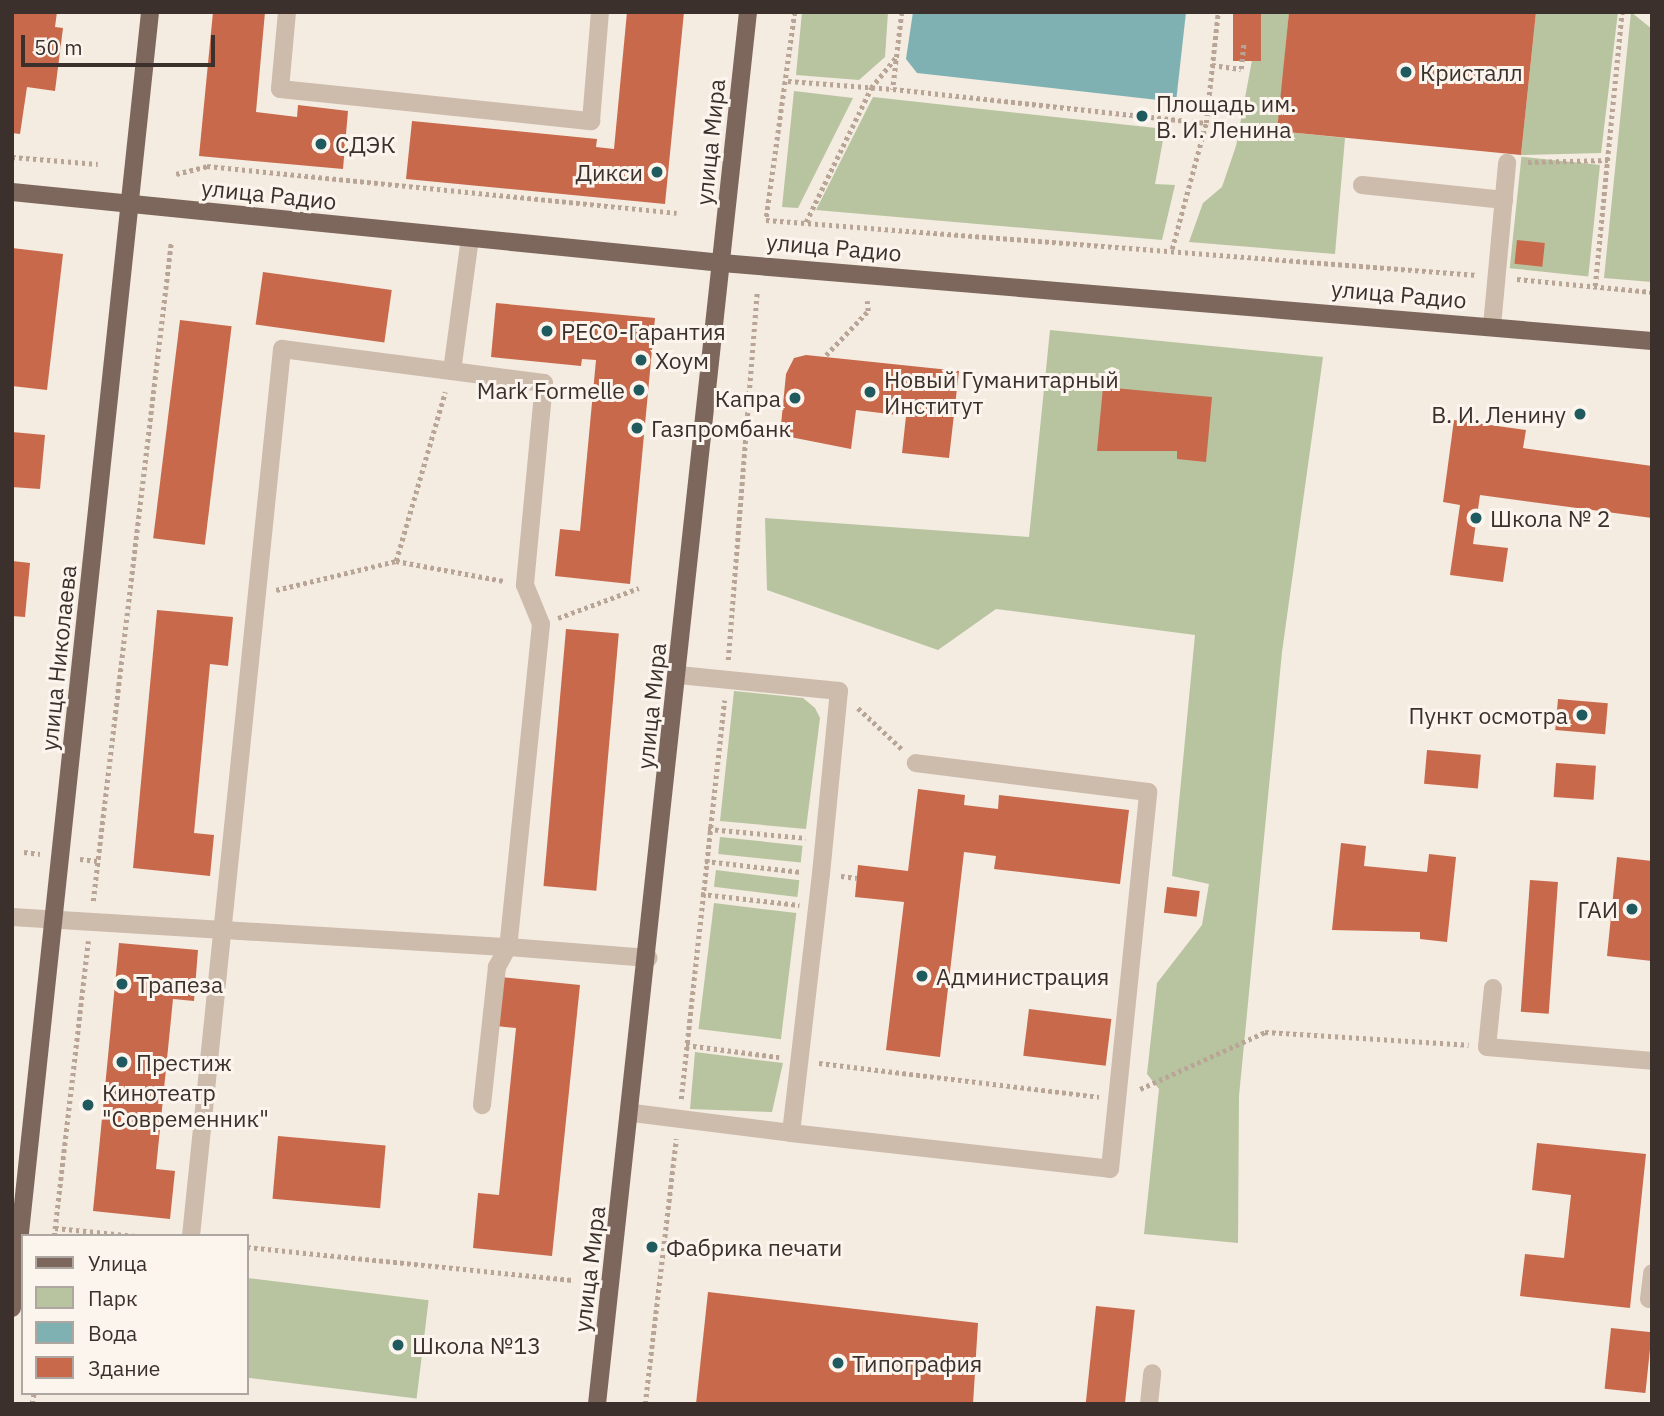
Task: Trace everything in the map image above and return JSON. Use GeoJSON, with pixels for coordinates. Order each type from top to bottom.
{"type":"FeatureCollection","features":[{"type":"Feature","properties":{"kind":"main road","name":"улица Николаева"},"geometry":{"type":"LineString","coordinates":[[12,1308],[132,205],[150,12]]}},
{"type":"Feature","properties":{"kind":"main road","name":"улица Мира"},"geometry":{"type":"LineString","coordinates":[[597,1404],[633,1114],[748,12]]}},
{"type":"Feature","properties":{"kind":"main road","name":"улица Радио"},"geometry":{"type":"LineString","coordinates":[[12,192],[722,263],[1652,341]]}},
{"type":"Feature","properties":{"kind":"street"},"geometry":{"type":"LineString","coordinates":[[287,12],[280,89],[591,121],[600,12]]}},
{"type":"Feature","properties":{"kind":"street"},"geometry":{"type":"LineString","coordinates":[[1492,326],[1507,163]]}},
{"type":"Feature","properties":{"kind":"street"},"geometry":{"type":"LineString","coordinates":[[1362,185],[1504,200]]}},
{"type":"Feature","properties":{"kind":"street"},"geometry":{"type":"LineString","coordinates":[[452,371],[470,238]]}},
{"type":"Feature","properties":{"kind":"street"},"geometry":{"type":"LineString","coordinates":[[191,1234],[282,349],[544,383],[526,585],[541,624],[508,947],[497,967],[482,1105]]}},
{"type":"Feature","properties":{"kind":"street"},"geometry":{"type":"LineString","coordinates":[[679,675],[839,691],[791,1133]]}},
{"type":"Feature","properties":{"kind":"street"},"geometry":{"type":"LineString","coordinates":[[633,1114],[1110,1169],[1148,792],[916,763]]}},
{"type":"Feature","properties":{"kind":"street"},"geometry":{"type":"LineString","coordinates":[[12,916],[649,958]]}},
{"type":"Feature","properties":{"kind":"street"},"geometry":{"type":"LineString","coordinates":[[1493,988],[1487,1046],[1652,1061]]}},
{"type":"Feature","properties":{"kind":"street"},"geometry":{"type":"LineString","coordinates":[[1649,1299],[1652,1273]]}},
{"type":"Feature","properties":{"kind":"street"},"geometry":{"type":"LineString","coordinates":[[1149,1404],[1152,1373]]}},
{"type":"Feature","properties":{"kind":"path"},"geometry":{"type":"LineString","coordinates":[[795,12],[788,81],[766,220],[1172,249],[1652,292]]}},
{"type":"Feature","properties":{"kind":"path"},"geometry":{"type":"LineString","coordinates":[[893,89],[902,12]]}},
{"type":"Feature","properties":{"kind":"path"},"geometry":{"type":"LineString","coordinates":[[1172,249],[1206,123],[1218,12]]}},
{"type":"Feature","properties":{"kind":"path"},"geometry":{"type":"LineString","coordinates":[[1595,286],[1622,12]]}},
{"type":"Feature","properties":{"kind":"path"},"geometry":{"type":"LineString","coordinates":[[1212,65],[1241,69],[1244,42]]}},
{"type":"Feature","properties":{"kind":"path"},"geometry":{"type":"LineString","coordinates":[[806,222],[870,88],[897,56]]}},
{"type":"Feature","properties":{"kind":"path"},"geometry":{"type":"LineString","coordinates":[[788,81],[893,89],[1206,123]]}},
{"type":"Feature","properties":{"kind":"path"},"geometry":{"type":"LineString","coordinates":[[12,157],[98,164]]}},
{"type":"Feature","properties":{"kind":"path"},"geometry":{"type":"LineString","coordinates":[[1507,163],[1608,160]]}},
{"type":"Feature","properties":{"kind":"path"},"geometry":{"type":"LineString","coordinates":[[176,174],[207,166],[677,213]]}},
{"type":"Feature","properties":{"kind":"path"},"geometry":{"type":"LineString","coordinates":[[54,1234],[171,243]]}},
{"type":"Feature","properties":{"kind":"path"},"geometry":{"type":"LineString","coordinates":[[645,1404],[708,828],[727,679],[757,291]]}},
{"type":"Feature","properties":{"kind":"path"},"geometry":{"type":"LineString","coordinates":[[826,355],[868,311],[867,300]]}},
{"type":"Feature","properties":{"kind":"path"},"geometry":{"type":"LineString","coordinates":[[396,561],[452,371]]}},
{"type":"Feature","properties":{"kind":"path"},"geometry":{"type":"LineString","coordinates":[[257,594],[396,561],[526,585]]}},
{"type":"Feature","properties":{"kind":"path"},"geometry":{"type":"LineString","coordinates":[[541,624],[639,587]]}},
{"type":"Feature","properties":{"kind":"path"},"geometry":{"type":"LineString","coordinates":[[839,691],[916,763]]}},
{"type":"Feature","properties":{"kind":"path"},"geometry":{"type":"LineString","coordinates":[[708,828],[824,839]]}},
{"type":"Feature","properties":{"kind":"path"},"geometry":{"type":"LineString","coordinates":[[705,862],[821,874]]}},
{"type":"Feature","properties":{"kind":"path"},"geometry":{"type":"LineString","coordinates":[[701,894],[817,907]]}},
{"type":"Feature","properties":{"kind":"path"},"geometry":{"type":"LineString","coordinates":[[686,1045],[801,1060]]}},
{"type":"Feature","properties":{"kind":"path"},"geometry":{"type":"LineString","coordinates":[[55,1228],[116,1234]]}},
{"type":"Feature","properties":{"kind":"path"},"geometry":{"type":"LineString","coordinates":[[248,1247],[572,1280]]}},
{"type":"Feature","properties":{"kind":"green space"},"geometry":{"type":"Polygon","coordinates":[[[802,12],[888,12],[885,57],[859,80],[796,75],[802,12]]]}},
{"type":"Feature","properties":{"kind":"green space"},"geometry":{"type":"Polygon","coordinates":[[[1261,12],[1289,13],[1278,131],[1345,138],[1335,254],[1189,242],[1203,203],[1222,187],[1236,146],[1261,12]]]}},
{"type":"Feature","properties":{"kind":"green space"},"geometry":{"type":"Polygon","coordinates":[[[1536,12],[1618,12],[1601,153],[1521,155],[1536,12]]]}},
{"type":"Feature","properties":{"kind":"green space"},"geometry":{"type":"Polygon","coordinates":[[[1631,12],[1652,29],[1652,282],[1604,278],[1631,12]]]}},
{"type":"Feature","properties":{"kind":"green space"},"geometry":{"type":"Polygon","coordinates":[[[794,91],[853,98],[798,208],[782,207],[794,91]]]}},
{"type":"Feature","properties":{"kind":"green space"},"geometry":{"type":"Polygon","coordinates":[[[873,97],[1165,129],[1155,184],[1175,185],[1162,240],[816,210],[873,97]]]}},
{"type":"Feature","properties":{"kind":"green space"},"geometry":{"type":"Polygon","coordinates":[[[1521,157],[1600,165],[1588,276],[1510,268],[1521,157]]]}},
{"type":"Feature","properties":{"kind":"green space"},"geometry":{"type":"Polygon","coordinates":[[[1050,330],[1323,357],[1282,652],[1239,1096],[1238,1243],[1144,1234],[1159,1089],[1147,1074],[1157,983],[1202,925],[1209,884],[1172,876],[1195,635],[996,609],[938,650],[767,590],[765,518],[1029,537],[1050,330]]]}},
{"type":"Feature","properties":{"kind":"green space"},"geometry":{"type":"Polygon","coordinates":[[[734,691],[803,698],[815,708],[820,718],[806,829],[720,821],[734,691]]]}},
{"type":"Feature","properties":{"kind":"green space"},"geometry":{"type":"Polygon","coordinates":[[[720,837],[803,846],[801,863],[718,854],[720,837]]]}},
{"type":"Feature","properties":{"kind":"green space"},"geometry":{"type":"Polygon","coordinates":[[[716,870],[799,880],[797,897],[714,887],[716,870]]]}},
{"type":"Feature","properties":{"kind":"green space"},"geometry":{"type":"Polygon","coordinates":[[[714,903],[796,913],[781,1039],[699,1029],[714,903]]]}},
{"type":"Feature","properties":{"kind":"green space"},"geometry":{"type":"Polygon","coordinates":[[[695,1052],[783,1063],[772,1112],[690,1109],[695,1052]]]}},
{"type":"Feature","properties":{"kind":"green space"},"geometry":{"type":"Polygon","coordinates":[[[248,1278],[429,1300],[417,1399],[248,1378],[248,1278]]]}},
{"type":"Feature","properties":{"kind":"water"},"geometry":{"type":"Polygon","coordinates":[[[913,12],[1186,12],[1176,102],[917,73],[906,59],[913,12]]]}},
{"type":"Feature","properties":{"kind":"building"},"geometry":{"type":"Polygon","coordinates":[[[12,12],[57,12],[55,27],[63,28],[55,91],[27,87],[20,134],[12,133],[12,12]]]}},
{"type":"Feature","properties":{"kind":"building"},"geometry":{"type":"Polygon","coordinates":[[[213,12],[265,12],[256,112],[297,117],[298,105],[348,111],[343,169],[199,156],[213,12]]]}},
{"type":"Feature","properties":{"kind":"building"},"geometry":{"type":"Polygon","coordinates":[[[627,12],[684,12],[665,204],[406,179],[412,121],[597,139],[596,147],[614,149],[627,12]]]}},
{"type":"Feature","properties":{"kind":"building"},"geometry":{"type":"Polygon","coordinates":[[[1233,12],[1261,12],[1261,61],[1233,61],[1233,12]]]}},
{"type":"Feature","properties":{"kind":"building","name":"Кристалл"},"geometry":{"type":"Polygon","coordinates":[[[1289,12],[1536,12],[1521,155],[1277,131],[1289,12]]]}},
{"type":"Feature","properties":{"kind":"building"},"geometry":{"type":"Polygon","coordinates":[[[1517,240],[1545,243],[1542,267],[1514,264],[1517,240]]]}},
{"type":"Feature","properties":{"kind":"building"},"geometry":{"type":"Polygon","coordinates":[[[12,248],[63,254],[47,390],[12,386],[12,248]]]}},
{"type":"Feature","properties":{"kind":"building"},"geometry":{"type":"Polygon","coordinates":[[[263,272],[392,290],[384,343],[256,324],[263,272]]]}},
{"type":"Feature","properties":{"kind":"building"},"geometry":{"type":"Polygon","coordinates":[[[496,303],[655,318],[630,584],[555,576],[560,529],[580,531],[596,360],[582,359],[581,366],[491,357],[496,303]]]}},
{"type":"Feature","properties":{"kind":"building"},"geometry":{"type":"Polygon","coordinates":[[[180,320],[232,326],[205,545],[153,538],[180,320]]]}},
{"type":"Feature","properties":{"kind":"building","name":"Новый Гуманитарный Институт"},"geometry":{"type":"Polygon","coordinates":[[[806,355],[959,371],[949,458],[902,453],[906,416],[856,410],[851,449],[780,435],[786,374],[794,358],[806,355]]]}},
{"type":"Feature","properties":{"kind":"building"},"geometry":{"type":"Polygon","coordinates":[[[1103,387],[1212,397],[1206,462],[1177,459],[1177,451],[1097,451],[1103,387]]]}},
{"type":"Feature","properties":{"kind":"building"},"geometry":{"type":"Polygon","coordinates":[[[1454,420],[1526,430],[1523,448],[1652,466],[1652,518],[1480,495],[1473,544],[1508,548],[1503,582],[1450,575],[1460,505],[1443,502],[1454,420]]]}},
{"type":"Feature","properties":{"kind":"building"},"geometry":{"type":"Polygon","coordinates":[[[12,432],[45,435],[40,489],[12,487],[12,432]]]}},
{"type":"Feature","properties":{"kind":"building"},"geometry":{"type":"Polygon","coordinates":[[[12,561],[30,563],[25,617],[12,616],[12,561]]]}},
{"type":"Feature","properties":{"kind":"building"},"geometry":{"type":"Polygon","coordinates":[[[157,610],[233,617],[228,666],[210,664],[194,833],[214,835],[210,876],[133,868],[157,610]]]}},
{"type":"Feature","properties":{"kind":"building"},"geometry":{"type":"Polygon","coordinates":[[[566,629],[619,634],[596,891],[544,886],[566,629]]]}},
{"type":"Feature","properties":{"kind":"building","name":"Пункт осмотра"},"geometry":{"type":"Polygon","coordinates":[[[1558,699],[1608,703],[1605,734],[1555,730],[1558,699]]]}},
{"type":"Feature","properties":{"kind":"building"},"geometry":{"type":"Polygon","coordinates":[[[1427,750],[1481,755],[1478,789],[1424,784],[1427,750]]]}},
{"type":"Feature","properties":{"kind":"building"},"geometry":{"type":"Polygon","coordinates":[[[1556,763],[1596,766],[1594,800],[1554,797],[1556,763]]]}},
{"type":"Feature","properties":{"kind":"building","name":"Администрация"},"geometry":{"type":"Polygon","coordinates":[[[918,789],[965,795],[964,805],[998,809],[999,795],[1129,810],[1120,884],[994,869],[996,856],[964,852],[940,1057],[886,1050],[904,902],[855,897],[858,865],[908,871],[918,789]]]}},
{"type":"Feature","properties":{"kind":"building"},"geometry":{"type":"Polygon","coordinates":[[[1341,843],[1366,846],[1364,866],[1427,872],[1429,854],[1456,857],[1447,942],[1420,939],[1420,932],[1332,930],[1341,843]]]}},
{"type":"Feature","properties":{"kind":"building","name":"ГАИ"},"geometry":{"type":"Polygon","coordinates":[[[1617,857],[1652,861],[1652,961],[1607,956],[1617,857]]]}},
{"type":"Feature","properties":{"kind":"building"},"geometry":{"type":"Polygon","coordinates":[[[1530,880],[1558,882],[1549,1014],[1521,1012],[1530,880]]]}},
{"type":"Feature","properties":{"kind":"building"},"geometry":{"type":"Polygon","coordinates":[[[1167,887],[1200,891],[1197,917],[1164,913],[1167,887]]]}},
{"type":"Feature","properties":{"kind":"building"},"geometry":{"type":"Polygon","coordinates":[[[119,943],[198,950],[194,1001],[173,999],[156,1169],[175,1171],[170,1219],[93,1211],[119,943]]]}},
{"type":"Feature","properties":{"kind":"building"},"geometry":{"type":"Polygon","coordinates":[[[501,977],[580,985],[552,1256],[473,1248],[478,1193],[499,1195],[516,1028],[496,1026],[501,977]]]}},
{"type":"Feature","properties":{"kind":"building"},"geometry":{"type":"Polygon","coordinates":[[[1029,1009],[1111,1019],[1106,1066],[1023,1056],[1029,1009]]]}},
{"type":"Feature","properties":{"kind":"building"},"geometry":{"type":"Polygon","coordinates":[[[278,1136],[386,1145],[380,1208],[273,1199],[278,1136]]]}},
{"type":"Feature","properties":{"kind":"building"},"geometry":{"type":"Polygon","coordinates":[[[1537,1143],[1646,1154],[1630,1308],[1520,1296],[1525,1254],[1564,1258],[1571,1195],[1532,1190],[1537,1143]]]}},
{"type":"Feature","properties":{"kind":"building","name":"Типография"},"geometry":{"type":"Polygon","coordinates":[[[708,1292],[978,1323],[973,1404],[696,1404],[708,1292]]]}},
{"type":"Feature","properties":{"kind":"building"},"geometry":{"type":"Polygon","coordinates":[[[1096,1306],[1135,1310],[1125,1404],[1086,1404],[1096,1306]]]}},
{"type":"Feature","properties":{"kind":"building"},"geometry":{"type":"Polygon","coordinates":[[[1611,1328],[1652,1332],[1645,1393],[1605,1389],[1611,1328]]]}},
{"type":"Feature","properties":{"kind":"place","name":"Кристалл"},"geometry":{"type":"Point","coordinates":[1406,72]}},
{"type":"Feature","properties":{"kind":"place","name":"Площадь им. В. И. Ленина"},"geometry":{"type":"Point","coordinates":[1142,116]}},
{"type":"Feature","properties":{"kind":"place","name":"СДЭК"},"geometry":{"type":"Point","coordinates":[321,144]}},
{"type":"Feature","properties":{"kind":"place","name":"Дикси"},"geometry":{"type":"Point","coordinates":[657,172]}},
{"type":"Feature","properties":{"kind":"place","name":"РЕСО-Гарантия"},"geometry":{"type":"Point","coordinates":[547,331]}},
{"type":"Feature","properties":{"kind":"place","name":"Хоум"},"geometry":{"type":"Point","coordinates":[641,360]}},
{"type":"Feature","properties":{"kind":"place","name":"Mark Formelle"},"geometry":{"type":"Point","coordinates":[639,390]}},
{"type":"Feature","properties":{"kind":"place","name":"Новый Гуманитарный Институт"},"geometry":{"type":"Point","coordinates":[870,392]}},
{"type":"Feature","properties":{"kind":"place","name":"Капра"},"geometry":{"type":"Point","coordinates":[795,398]}},
{"type":"Feature","properties":{"kind":"place","name":"В. И. Ленину"},"geometry":{"type":"Point","coordinates":[1580,414]}},
{"type":"Feature","properties":{"kind":"place","name":"Газпромбанк"},"geometry":{"type":"Point","coordinates":[637,428]}},
{"type":"Feature","properties":{"kind":"place","name":"Школа № 2"},"geometry":{"type":"Point","coordinates":[1476,518]}},
{"type":"Feature","properties":{"kind":"place","name":"Пункт осмотра"},"geometry":{"type":"Point","coordinates":[1582,715]}},
{"type":"Feature","properties":{"kind":"place","name":"ГАИ"},"geometry":{"type":"Point","coordinates":[1632,909]}},
{"type":"Feature","properties":{"kind":"place","name":"Администрация"},"geometry":{"type":"Point","coordinates":[922,976]}},
{"type":"Feature","properties":{"kind":"place","name":"Трапеза"},"geometry":{"type":"Point","coordinates":[122,984]}},
{"type":"Feature","properties":{"kind":"place","name":"Престиж"},"geometry":{"type":"Point","coordinates":[122,1062]}},
{"type":"Feature","properties":{"kind":"place","name":"Кинотеатр \"Современник\""},"geometry":{"type":"Point","coordinates":[88,1105]}},
{"type":"Feature","properties":{"kind":"place","name":"Фабрика печати"},"geometry":{"type":"Point","coordinates":[652,1247]}},
{"type":"Feature","properties":{"kind":"place","name":"Школа №13"},"geometry":{"type":"Point","coordinates":[398,1345]}},
{"type":"Feature","properties":{"kind":"place","name":"Типография"},"geometry":{"type":"Point","coordinates":[838,1363]}}]}
